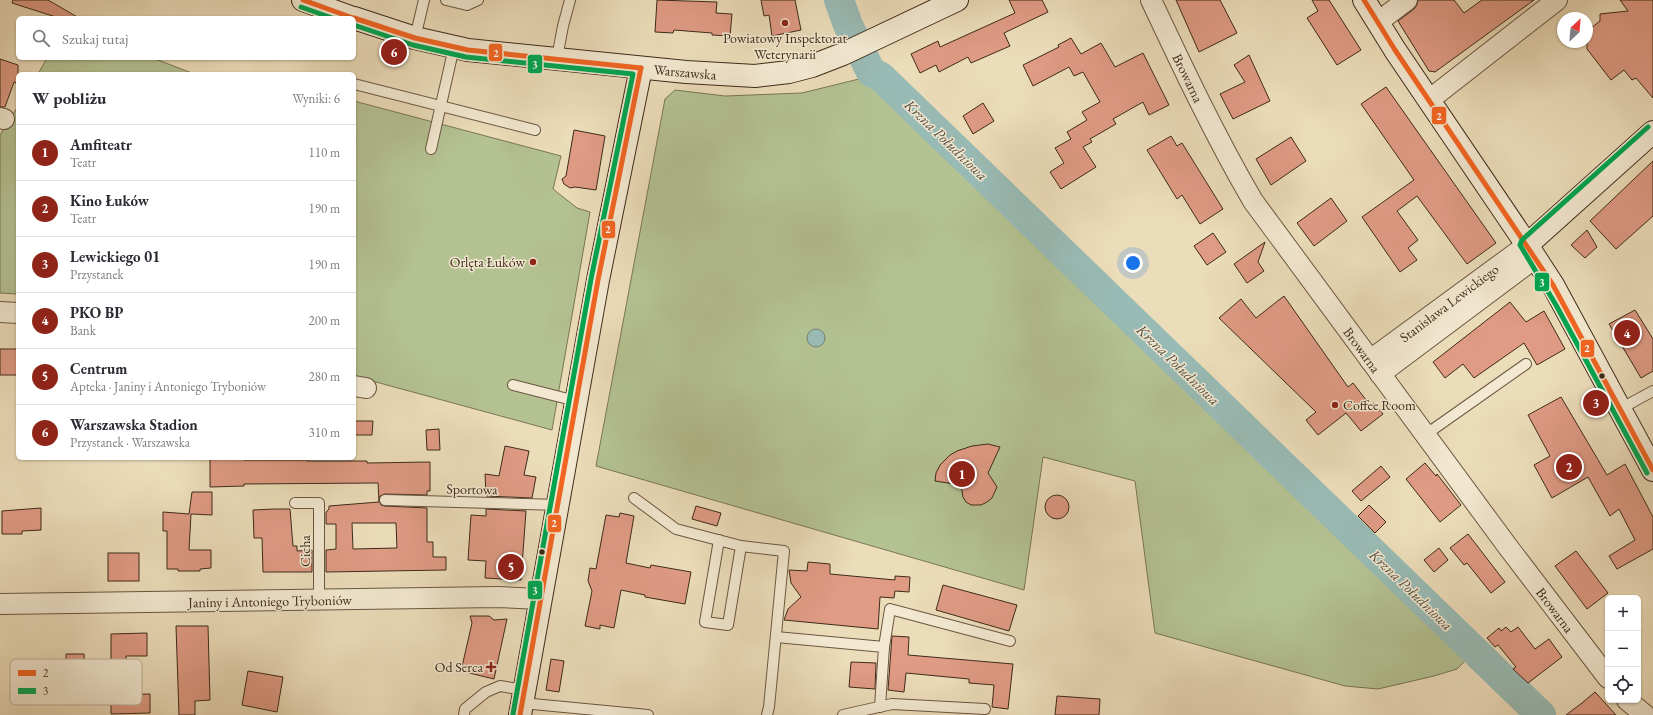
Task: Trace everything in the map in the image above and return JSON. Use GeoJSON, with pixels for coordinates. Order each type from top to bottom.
{"type":"FeatureCollection","features":[{"type":"Feature","properties":{"kind":"main road","name":"Warszawska"},"geometry":{"type":"LineString","coordinates":[[303,0],[347,16]]}},
{"type":"Feature","properties":{"kind":"main road","name":"Warszawska"},"geometry":{"type":"LineString","coordinates":[[356,19],[415,38],[468,50],[557,58],[641,68],[736,76],[771,75],[812,66],[843,54],[957,0]]}},
{"type":"Feature","properties":{"kind":"main road"},"geometry":{"type":"LineString","coordinates":[[1364,0],[1428,100],[1531,251],[1562,301],[1653,470]]}},
{"type":"Feature","properties":{"kind":"main road"},"geometry":{"type":"LineString","coordinates":[[522,703],[559,505],[598,280],[641,68]]}},
{"type":"Feature","properties":{"kind":"main road"},"geometry":{"type":"LineString","coordinates":[[1531,251],[1653,132]]}},
{"type":"Feature","properties":{"kind":"street","name":"Browarna"},"geometry":{"type":"LineString","coordinates":[[1151,0],[1193,90],[1230,161],[1253,201],[1508,547],[1605,674]]}},
{"type":"Feature","properties":{"kind":"street"},"geometry":{"type":"LineString","coordinates":[[1378,22],[1408,0]]}},
{"type":"Feature","properties":{"kind":"street"},"geometry":{"type":"LineString","coordinates":[[1428,100],[1557,0]]}},
{"type":"Feature","properties":{"kind":"street","name":"Stanisława Lewickiego"},"geometry":{"type":"LineString","coordinates":[[1375,367],[1531,251]]}},
{"type":"Feature","properties":{"kind":"street"},"geometry":{"type":"LineString","coordinates":[[0,312],[16,313]]}},
{"type":"Feature","properties":{"kind":"street","name":"Janiny i Antoniego Tryboniów"},"geometry":{"type":"LineString","coordinates":[[0,604],[497,597],[541,599]]}},
{"type":"Feature","properties":{"kind":"street"},"geometry":{"type":"LineString","coordinates":[[1631,703],[1645,715]]}},
{"type":"Feature","properties":{"kind":"lane"},"geometry":{"type":"LineString","coordinates":[[415,38],[424,0]]}},
{"type":"Feature","properties":{"kind":"lane"},"geometry":{"type":"LineString","coordinates":[[446,0],[467,5],[478,0]]}},
{"type":"Feature","properties":{"kind":"lane"},"geometry":{"type":"LineString","coordinates":[[557,58],[570,0]]}},
{"type":"Feature","properties":{"kind":"lane"},"geometry":{"type":"LineString","coordinates":[[431,149],[454,47]]}},
{"type":"Feature","properties":{"kind":"lane"},"geometry":{"type":"LineString","coordinates":[[356,85],[535,130]]}},
{"type":"Feature","properties":{"kind":"lane"},"geometry":{"type":"LineString","coordinates":[[1425,435],[1526,364]]}},
{"type":"Feature","properties":{"kind":"lane"},"geometry":{"type":"LineString","coordinates":[[513,386],[576,401]]}},
{"type":"Feature","properties":{"kind":"lane"},"geometry":{"type":"LineString","coordinates":[[1620,409],[1653,391]]}},
{"type":"Feature","properties":{"kind":"lane"},"geometry":{"type":"LineString","coordinates":[[634,498],[676,529],[741,546],[784,551],[767,715]]}},
{"type":"Feature","properties":{"kind":"lane","name":"Sportowa"},"geometry":{"type":"LineString","coordinates":[[385,500],[559,505]]}},
{"type":"Feature","properties":{"kind":"lane","name":"Cicha"},"geometry":{"type":"LineString","coordinates":[[295,502],[319,503],[319,600]]}},
{"type":"Feature","properties":{"kind":"lane"},"geometry":{"type":"LineString","coordinates":[[718,540],[705,622],[728,625],[741,546]]}},
{"type":"Feature","properties":{"kind":"lane"},"geometry":{"type":"LineString","coordinates":[[880,707],[884,647],[890,610],[1010,641]]}},
{"type":"Feature","properties":{"kind":"lane"},"geometry":{"type":"LineString","coordinates":[[776,637],[884,647]]}},
{"type":"Feature","properties":{"kind":"lane"},"geometry":{"type":"LineString","coordinates":[[464,715],[465,709],[486,692],[500,686],[522,703],[572,711],[648,715]]}},
{"type":"Feature","properties":{"kind":"lane"},"geometry":{"type":"LineString","coordinates":[[843,715],[892,704],[985,709]]}},
{"type":"Feature","properties":{"kind":"green space"},"geometry":{"type":"Polygon","coordinates":[[[46,60],[158,60],[189,72],[39,72],[46,60]]]}},
{"type":"Feature","properties":{"kind":"green space"},"geometry":{"type":"Polygon","coordinates":[[[863,78],[1356,547],[1469,657],[1457,669],[1378,689],[1345,686],[1155,633],[1135,481],[1043,457],[1024,590],[596,466],[665,99],[675,90],[725,96],[802,93],[863,78]]]}},
{"type":"Feature","properties":{"kind":"green space","name":"Orlęta Łuków"},"geometry":{"type":"Polygon","coordinates":[[[356,102],[561,156],[553,189],[577,208],[590,212],[552,430],[356,377],[356,102]]]}},
{"type":"Feature","properties":{"kind":"green space"},"geometry":{"type":"Polygon","coordinates":[[[16,109],[16,294],[0,293],[0,135],[16,109]]]}},
{"type":"Feature","properties":{"kind":"water"},"geometry":{"type":"Polygon","coordinates":[[[816,329],[822,332],[825,338],[822,344],[816,347],[810,344],[807,338],[810,332],[816,329]]]}},
{"type":"Feature","properties":{"kind":"building"},"geometry":{"type":"Polygon","coordinates":[[[13,0],[48,0],[76,16],[53,16],[12,3],[13,0]]]}},
{"type":"Feature","properties":{"kind":"building"},"geometry":{"type":"Polygon","coordinates":[[[657,0],[717,2],[716,13],[732,14],[730,36],[674,30],[673,33],[655,32],[657,0]]]}},
{"type":"Feature","properties":{"kind":"building","name":"Powiatowy Inspektorat Weterynarii"},"geometry":{"type":"Polygon","coordinates":[[[761,0],[795,0],[801,30],[772,36],[769,15],[764,16],[761,0]]]}},
{"type":"Feature","properties":{"kind":"building"},"geometry":{"type":"Polygon","coordinates":[[[1009,0],[1042,0],[1048,12],[1004,33],[1010,46],[971,63],[968,57],[939,72],[936,65],[920,73],[911,54],[938,41],[940,47],[1015,13],[1009,0]]]}},
{"type":"Feature","properties":{"kind":"building"},"geometry":{"type":"Polygon","coordinates":[[[1176,0],[1220,0],[1237,33],[1199,52],[1176,0]]]}},
{"type":"Feature","properties":{"kind":"building"},"geometry":{"type":"Polygon","coordinates":[[[1312,0],[1329,0],[1361,50],[1337,65],[1307,18],[1318,11],[1312,0]]]}},
{"type":"Feature","properties":{"kind":"building"},"geometry":{"type":"Polygon","coordinates":[[[1418,0],[1454,0],[1464,13],[1482,0],[1534,0],[1435,72],[1429,71],[1398,21],[1414,9],[1418,0]]]}},
{"type":"Feature","properties":{"kind":"building"},"geometry":{"type":"Polygon","coordinates":[[[1620,0],[1653,0],[1653,98],[1636,78],[1632,80],[1624,70],[1611,80],[1587,49],[1593,48],[1593,26],[1600,21],[1600,14],[1628,11],[1620,0]]]}},
{"type":"Feature","properties":{"kind":"building"},"geometry":{"type":"Polygon","coordinates":[[[1071,38],[1081,54],[1101,43],[1115,67],[1143,53],[1169,105],[1149,115],[1143,102],[1113,119],[1116,124],[1090,139],[1092,142],[1083,147],[1096,167],[1061,189],[1050,172],[1064,163],[1055,148],[1071,139],[1067,132],[1087,120],[1082,112],[1100,102],[1083,72],[1074,76],[1069,67],[1033,86],[1023,65],[1059,47],[1058,45],[1071,38]]]}},
{"type":"Feature","properties":{"kind":"building"},"geometry":{"type":"Polygon","coordinates":[[[1249,55],[1270,101],[1233,119],[1220,94],[1245,82],[1234,65],[1249,55]]]}},
{"type":"Feature","properties":{"kind":"building"},"geometry":{"type":"Polygon","coordinates":[[[0,59],[18,65],[18,72],[16,72],[16,83],[14,82],[5,107],[0,107],[0,59]]]}},
{"type":"Feature","properties":{"kind":"building"},"geometry":{"type":"Polygon","coordinates":[[[1386,87],[1496,243],[1467,264],[1417,196],[1397,211],[1418,240],[1408,248],[1417,260],[1400,272],[1362,217],[1414,180],[1361,104],[1386,87]]]}},
{"type":"Feature","properties":{"kind":"building"},"geometry":{"type":"Polygon","coordinates":[[[983,103],[994,121],[973,134],[963,116],[983,103]]]}},
{"type":"Feature","properties":{"kind":"building"},"geometry":{"type":"Polygon","coordinates":[[[574,130],[605,136],[596,190],[575,187],[570,188],[564,184],[562,179],[566,176],[574,130]]]}},
{"type":"Feature","properties":{"kind":"building"},"geometry":{"type":"Polygon","coordinates":[[[1171,136],[1177,146],[1182,143],[1223,209],[1200,224],[1182,195],[1177,199],[1147,150],[1171,136]]]}},
{"type":"Feature","properties":{"kind":"building"},"geometry":{"type":"Polygon","coordinates":[[[1291,137],[1306,161],[1271,185],[1256,159],[1291,137]]]}},
{"type":"Feature","properties":{"kind":"building"},"geometry":{"type":"Polygon","coordinates":[[[1653,161],[1653,216],[1616,249],[1590,221],[1653,161]]]}},
{"type":"Feature","properties":{"kind":"building"},"geometry":{"type":"Polygon","coordinates":[[[1331,198],[1347,221],[1314,246],[1297,223],[1331,198]]]}},
{"type":"Feature","properties":{"kind":"building"},"geometry":{"type":"Polygon","coordinates":[[[1587,230],[1597,247],[1585,258],[1571,245],[1587,230]]]}},
{"type":"Feature","properties":{"kind":"building"},"geometry":{"type":"Polygon","coordinates":[[[1213,233],[1226,252],[1207,265],[1194,246],[1213,233]]]}},
{"type":"Feature","properties":{"kind":"building"},"geometry":{"type":"Polygon","coordinates":[[[1265,242],[1258,262],[1264,271],[1247,283],[1234,264],[1265,242]]]}},
{"type":"Feature","properties":{"kind":"building"},"geometry":{"type":"Polygon","coordinates":[[[1284,296],[1348,387],[1353,383],[1370,405],[1374,403],[1383,414],[1361,431],[1346,413],[1318,435],[1306,420],[1316,412],[1219,318],[1241,299],[1256,318],[1284,296]]]}},
{"type":"Feature","properties":{"kind":"building"},"geometry":{"type":"Polygon","coordinates":[[[1510,302],[1526,322],[1544,311],[1565,349],[1537,365],[1524,343],[1474,378],[1463,364],[1445,378],[1433,362],[1510,302]]]}},
{"type":"Feature","properties":{"kind":"building"},"geometry":{"type":"Polygon","coordinates":[[[1635,310],[1653,339],[1653,371],[1641,378],[1609,324],[1635,310]]]}},
{"type":"Feature","properties":{"kind":"building"},"geometry":{"type":"Polygon","coordinates":[[[0,349],[16,349],[16,375],[0,375],[0,349]]]}},
{"type":"Feature","properties":{"kind":"building"},"geometry":{"type":"Polygon","coordinates":[[[1561,397],[1607,475],[1625,464],[1653,517],[1653,549],[1617,569],[1609,556],[1635,540],[1619,509],[1610,516],[1588,477],[1552,498],[1534,465],[1550,456],[1528,415],[1561,397]]]}},
{"type":"Feature","properties":{"kind":"building"},"geometry":{"type":"Polygon","coordinates":[[[356,421],[373,421],[372,435],[356,435],[356,421]]]}},
{"type":"Feature","properties":{"kind":"building"},"geometry":{"type":"Polygon","coordinates":[[[439,429],[440,450],[427,450],[426,430],[439,429]]]}},
{"type":"Feature","properties":{"kind":"building"},"geometry":{"type":"Polygon","coordinates":[[[988,444],[1000,447],[988,473],[997,487],[992,498],[987,502],[981,505],[971,505],[966,502],[963,497],[961,485],[935,481],[936,473],[940,465],[950,455],[972,446],[988,444]]]}},
{"type":"Feature","properties":{"kind":"building"},"geometry":{"type":"Polygon","coordinates":[[[505,446],[529,451],[524,475],[536,477],[532,498],[486,496],[485,474],[499,476],[505,446]]]}},
{"type":"Feature","properties":{"kind":"building"},"geometry":{"type":"Polygon","coordinates":[[[210,460],[367,461],[367,463],[430,462],[430,491],[427,491],[427,495],[385,494],[380,496],[379,500],[381,505],[385,506],[427,508],[427,542],[433,542],[433,557],[446,557],[446,570],[326,572],[326,550],[336,549],[336,524],[326,524],[326,512],[329,509],[329,506],[379,502],[378,483],[244,484],[244,486],[210,487],[210,460]],[[352,523],[353,549],[397,548],[396,523],[352,523]]]}},
{"type":"Feature","properties":{"kind":"building"},"geometry":{"type":"Polygon","coordinates":[[[1425,463],[1436,476],[1437,474],[1461,505],[1440,522],[1406,479],[1425,463]]]}},
{"type":"Feature","properties":{"kind":"building"},"geometry":{"type":"Polygon","coordinates":[[[1381,466],[1390,477],[1361,501],[1352,491],[1381,466]]]}},
{"type":"Feature","properties":{"kind":"building"},"geometry":{"type":"Polygon","coordinates":[[[192,492],[212,492],[212,515],[191,514],[189,550],[211,550],[211,568],[200,569],[200,571],[178,571],[178,569],[167,569],[167,531],[163,531],[163,512],[189,514],[192,492]]]}},
{"type":"Feature","properties":{"kind":"building"},"geometry":{"type":"Polygon","coordinates":[[[1057,495],[1066,498],[1069,507],[1066,516],[1057,519],[1048,516],[1045,507],[1048,498],[1057,495]]]}},
{"type":"Feature","properties":{"kind":"building"},"geometry":{"type":"Polygon","coordinates":[[[1369,505],[1386,522],[1375,533],[1358,516],[1369,505]]]}},
{"type":"Feature","properties":{"kind":"building"},"geometry":{"type":"Polygon","coordinates":[[[696,506],[721,513],[717,526],[692,519],[696,506]]]}},
{"type":"Feature","properties":{"kind":"building"},"geometry":{"type":"Polygon","coordinates":[[[41,508],[41,530],[22,531],[22,534],[2,534],[2,511],[41,508]]]}},
{"type":"Feature","properties":{"kind":"building"},"geometry":{"type":"Polygon","coordinates":[[[290,509],[293,546],[297,546],[297,551],[312,550],[312,572],[263,572],[262,538],[254,538],[253,510],[290,509]]]}},
{"type":"Feature","properties":{"kind":"building"},"geometry":{"type":"Polygon","coordinates":[[[486,509],[526,511],[521,580],[485,578],[486,561],[468,560],[471,515],[486,516],[486,509]]]}},
{"type":"Feature","properties":{"kind":"building"},"geometry":{"type":"Polygon","coordinates":[[[620,513],[634,516],[626,563],[650,568],[651,565],[691,572],[685,604],[645,597],[645,595],[621,590],[614,628],[600,625],[600,629],[585,626],[592,591],[588,581],[590,568],[596,569],[606,515],[619,517],[620,513]]]}},
{"type":"Feature","properties":{"kind":"building"},"geometry":{"type":"Polygon","coordinates":[[[1468,534],[1505,582],[1491,593],[1467,563],[1464,565],[1450,548],[1468,534]]]}},
{"type":"Feature","properties":{"kind":"building"},"geometry":{"type":"Polygon","coordinates":[[[1439,548],[1448,560],[1434,572],[1424,560],[1439,548]]]}},
{"type":"Feature","properties":{"kind":"building"},"geometry":{"type":"Polygon","coordinates":[[[1576,551],[1608,593],[1587,609],[1555,566],[1576,551]]]}},
{"type":"Feature","properties":{"kind":"building"},"geometry":{"type":"Polygon","coordinates":[[[108,553],[139,553],[139,581],[108,581],[108,553]]]}},
{"type":"Feature","properties":{"kind":"building"},"geometry":{"type":"Polygon","coordinates":[[[808,562],[830,564],[830,574],[895,580],[895,576],[910,577],[909,592],[895,591],[894,598],[880,597],[878,629],[784,620],[788,609],[801,597],[791,583],[789,570],[807,571],[808,562]]]}},
{"type":"Feature","properties":{"kind":"building"},"geometry":{"type":"Polygon","coordinates":[[[943,585],[1017,605],[1009,631],[936,610],[943,585]]]}},
{"type":"Feature","properties":{"kind":"building"},"geometry":{"type":"Polygon","coordinates":[[[470,616],[489,616],[494,620],[507,619],[494,679],[461,671],[472,623],[470,616]]]}},
{"type":"Feature","properties":{"kind":"building"},"geometry":{"type":"Polygon","coordinates":[[[176,626],[208,626],[210,700],[195,701],[195,715],[179,715],[176,626]]]}},
{"type":"Feature","properties":{"kind":"building"},"geometry":{"type":"Polygon","coordinates":[[[1506,627],[1511,632],[1518,627],[1535,649],[1549,639],[1562,657],[1528,683],[1513,669],[1516,667],[1498,645],[1495,647],[1487,638],[1499,628],[1501,631],[1506,627]]]}},
{"type":"Feature","properties":{"kind":"building"},"geometry":{"type":"Polygon","coordinates":[[[147,633],[147,656],[126,656],[126,659],[111,659],[111,634],[147,633]]]}},
{"type":"Feature","properties":{"kind":"building"},"geometry":{"type":"Polygon","coordinates":[[[892,636],[909,637],[908,655],[1013,664],[1008,709],[992,707],[994,685],[969,683],[969,679],[906,673],[904,692],[888,690],[892,636]]]}},
{"type":"Feature","properties":{"kind":"building"},"geometry":{"type":"Polygon","coordinates":[[[66,654],[84,654],[84,659],[66,659],[66,654]]]}},
{"type":"Feature","properties":{"kind":"building"},"geometry":{"type":"Polygon","coordinates":[[[551,659],[564,661],[559,692],[546,690],[551,659]]]}},
{"type":"Feature","properties":{"kind":"building"},"geometry":{"type":"Polygon","coordinates":[[[851,662],[876,663],[875,689],[849,687],[851,662]]]}},
{"type":"Feature","properties":{"kind":"building"},"geometry":{"type":"Polygon","coordinates":[[[248,671],[283,677],[277,712],[242,705],[248,671]]]}},
{"type":"Feature","properties":{"kind":"building"},"geometry":{"type":"Polygon","coordinates":[[[1595,692],[1616,715],[1566,715],[1595,692]]]}},
{"type":"Feature","properties":{"kind":"building"},"geometry":{"type":"Polygon","coordinates":[[[142,694],[150,694],[150,713],[111,714],[111,705],[142,705],[142,694]]]}},
{"type":"Feature","properties":{"kind":"building"},"geometry":{"type":"Polygon","coordinates":[[[1057,696],[1100,699],[1099,715],[1055,715],[1057,696]]]}},
{"type":"Feature","properties":{"kind":"waterway","name":"Krzna Południowa"},"geometry":{"type":"LineString","coordinates":[[839,0],[848,25],[871,72],[881,77],[1541,715]]}},
{"type":"Feature","properties":{"kind":"transit line","name":"2"},"geometry":{"type":"LineString","coordinates":[[303,0],[347,16]]}},
{"type":"Feature","properties":{"kind":"transit line","name":"2"},"geometry":{"type":"LineString","coordinates":[[1364,0],[1395,50],[1553,285],[1653,470]]}},
{"type":"Feature","properties":{"kind":"transit line","name":"3"},"geometry":{"type":"LineString","coordinates":[[301,7],[326,16]]}},
{"type":"Feature","properties":{"kind":"transit line","name":"2"},"geometry":{"type":"LineString","coordinates":[[356,19],[415,38],[468,50],[641,68]]}},
{"type":"Feature","properties":{"kind":"transit line","name":"3"},"geometry":{"type":"LineString","coordinates":[[356,26],[413,45],[466,57],[633,74],[591,279],[513,714]]}},
{"type":"Feature","properties":{"kind":"transit line","name":"2"},"geometry":{"type":"LineString","coordinates":[[520,715],[598,280],[641,68]]}},
{"type":"Feature","properties":{"kind":"transit line","name":"3"},"geometry":{"type":"LineString","coordinates":[[1647,473],[1556,305],[1520,245],[1522,240],[1648,127]]}},
{"type":"Feature","properties":{"kind":"place","name":"Powiatowy Inspektorat Weterynarii"},"geometry":{"type":"Point","coordinates":[785,23]}},
{"type":"Feature","properties":{"kind":"place","name":"Warszawska Stadion"},"geometry":{"type":"Point","coordinates":[394,52]}},
{"type":"Feature","properties":{"kind":"place","name":"Orlęta Łuków"},"geometry":{"type":"Point","coordinates":[533,262]}},
{"type":"Feature","properties":{"kind":"place","name":"PKO BP"},"geometry":{"type":"Point","coordinates":[1627,333]}},
{"type":"Feature","properties":{"kind":"place","name":"Lewickiego 01"},"geometry":{"type":"Point","coordinates":[1596,403]}},
{"type":"Feature","properties":{"kind":"place","name":"Coffee Room"},"geometry":{"type":"Point","coordinates":[1335,405]}},
{"type":"Feature","properties":{"kind":"place","name":"Kino Łuków"},"geometry":{"type":"Point","coordinates":[1569,467]}},
{"type":"Feature","properties":{"kind":"place","name":"Amfiteatr"},"geometry":{"type":"Point","coordinates":[962,474]}},
{"type":"Feature","properties":{"kind":"place","name":"Centrum"},"geometry":{"type":"Point","coordinates":[511,567]}},
{"type":"Feature","properties":{"kind":"place","name":"Od Serca"},"geometry":{"type":"Point","coordinates":[491,667]}}]}
